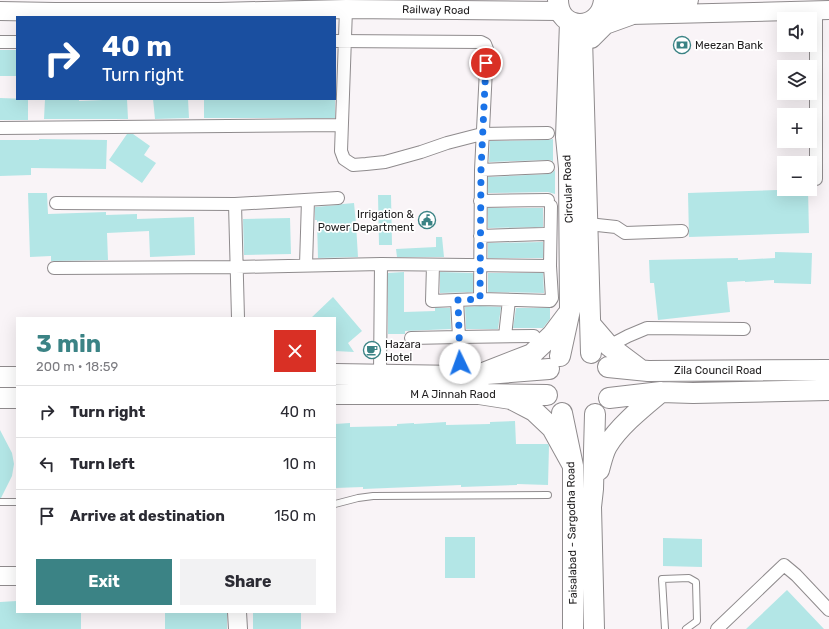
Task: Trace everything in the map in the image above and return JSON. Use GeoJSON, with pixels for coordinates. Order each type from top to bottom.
{"type":"FeatureCollection","features":[{"type":"Feature","properties":{"kind":"main road"},"geometry":{"type":"LineString","coordinates":[[605,4],[689,0]]}},
{"type":"Feature","properties":{"kind":"main road"},"geometry":{"type":"LineString","coordinates":[[567,14],[589,23],[595,19],[605,4]]}},
{"type":"Feature","properties":{"kind":"main road"},"geometry":{"type":"LineString","coordinates":[[605,4],[630,14]]}},
{"type":"Feature","properties":{"kind":"main road","name":"Railway Road"},"geometry":{"type":"LineString","coordinates":[[0,11],[218,12],[346,9],[567,14]]}},
{"type":"Feature","properties":{"kind":"main road"},"geometry":{"type":"LineString","coordinates":[[582,55],[590,38],[605,24],[630,14],[822,10]]}},
{"type":"Feature","properties":{"kind":"main road","name":"Circular Road"},"geometry":{"type":"LineString","coordinates":[[567,14],[582,55],[591,325],[600,349]]}},
{"type":"Feature","properties":{"kind":"main road","name":"Circular Road"},"geometry":{"type":"LineString","coordinates":[[555,363],[570,310],[569,168],[566,137],[567,14]]}},
{"type":"Feature","properties":{"kind":"main road"},"geometry":{"type":"LineString","coordinates":[[473,381],[532,354],[552,335],[570,310]]}},
{"type":"Feature","properties":{"kind":"main road"},"geometry":{"type":"LineString","coordinates":[[600,349],[601,358],[608,367],[612,377],[612,388],[609,398],[603,407],[594,414],[584,417],[573,417],[562,413],[553,405],[547,395],[545,382],[555,363],[570,352],[600,349],[641,370]]}},
{"type":"Feature","properties":{"kind":"main road","name":"M A Jinnah Raod"},"geometry":{"type":"LineString","coordinates":[[336,394],[473,381],[555,363]]}},
{"type":"Feature","properties":{"kind":"main road","name":"Zila Council Road"},"geometry":{"type":"LineString","coordinates":[[608,367],[641,370],[829,370]]}},
{"type":"Feature","properties":{"kind":"main road","name":"M A Jinnah Raod"},"geometry":{"type":"LineString","coordinates":[[336,374],[380,374],[473,381],[547,395]]}},
{"type":"Feature","properties":{"kind":"main road"},"geometry":{"type":"LineString","coordinates":[[0,377],[16,377]]}},
{"type":"Feature","properties":{"kind":"main road"},"geometry":{"type":"LineString","coordinates":[[473,381],[534,411],[552,428],[573,466]]}},
{"type":"Feature","properties":{"kind":"main road","name":"Zila Council Road"},"geometry":{"type":"LineString","coordinates":[[609,398],[661,392],[693,393],[829,390]]}},
{"type":"Feature","properties":{"kind":"main road"},"geometry":{"type":"LineString","coordinates":[[586,502],[607,447],[622,427],[661,392]]}},
{"type":"Feature","properties":{"kind":"main road"},"geometry":{"type":"LineString","coordinates":[[0,398],[16,398]]}},
{"type":"Feature","properties":{"kind":"main road","name":"Faisalabad - Sargodha Road"},"geometry":{"type":"LineString","coordinates":[[562,413],[573,466],[586,502],[594,629]]}},
{"type":"Feature","properties":{"kind":"main road","name":"Faisalabad - Sargodha Road"},"geometry":{"type":"LineString","coordinates":[[574,629],[594,414]]}},
{"type":"Feature","properties":{"kind":"main road"},"geometry":{"type":"LineString","coordinates":[[0,576],[16,576]]}},
{"type":"Feature","properties":{"kind":"main road"},"geometry":{"type":"LineString","coordinates":[[237,613],[238,629]]}},
{"type":"Feature","properties":{"kind":"street"},"geometry":{"type":"LineString","coordinates":[[346,9],[340,41],[341,151],[344,159],[354,164],[385,162],[482,134],[548,133]]}},
{"type":"Feature","properties":{"kind":"street"},"geometry":{"type":"LineString","coordinates":[[817,156],[822,10]]}},
{"type":"Feature","properties":{"kind":"street"},"geometry":{"type":"LineString","coordinates":[[340,41],[480,42],[485,44],[487,49],[480,202],[480,299]]}},
{"type":"Feature","properties":{"kind":"street"},"geometry":{"type":"LineString","coordinates":[[0,42],[16,42]]}},
{"type":"Feature","properties":{"kind":"street"},"geometry":{"type":"LineString","coordinates":[[0,128],[341,125]]}},
{"type":"Feature","properties":{"kind":"street"},"geometry":{"type":"LineString","coordinates":[[481,170],[548,167]]}},
{"type":"Feature","properties":{"kind":"street"},"geometry":{"type":"LineString","coordinates":[[56,203],[235,204],[338,198]]}},
{"type":"Feature","properties":{"kind":"street"},"geometry":{"type":"LineString","coordinates":[[306,265],[308,200]]}},
{"type":"Feature","properties":{"kind":"street"},"geometry":{"type":"LineString","coordinates":[[433,265],[432,301],[480,299],[550,301],[552,298],[550,266],[550,203],[480,202]]}},
{"type":"Feature","properties":{"kind":"street"},"geometry":{"type":"LineString","coordinates":[[235,204],[238,317]]}},
{"type":"Feature","properties":{"kind":"street"},"geometry":{"type":"LineString","coordinates":[[588,224],[616,227],[625,233],[682,231]]}},
{"type":"Feature","properties":{"kind":"street"},"geometry":{"type":"LineString","coordinates":[[480,236],[544,234]]}},
{"type":"Feature","properties":{"kind":"street"},"geometry":{"type":"LineString","coordinates":[[54,268],[236,267],[381,264],[550,266]]}},
{"type":"Feature","properties":{"kind":"street"},"geometry":{"type":"LineString","coordinates":[[380,374],[381,264]]}},
{"type":"Feature","properties":{"kind":"street"},"geometry":{"type":"LineString","coordinates":[[458,300],[459,338],[473,381]]}},
{"type":"Feature","properties":{"kind":"street"},"geometry":{"type":"LineString","coordinates":[[505,336],[509,300]]}},
{"type":"Feature","properties":{"kind":"street"},"geometry":{"type":"LineString","coordinates":[[600,349],[647,328],[744,329]]}},
{"type":"Feature","properties":{"kind":"street"},"geometry":{"type":"LineString","coordinates":[[411,338],[534,336]]}},
{"type":"Feature","properties":{"kind":"street"},"geometry":{"type":"LineString","coordinates":[[717,629],[784,566],[796,575],[829,610]]}},
{"type":"Feature","properties":{"kind":"lane"},"geometry":{"type":"LineString","coordinates":[[336,504],[372,496],[548,495]]}},
{"type":"Feature","properties":{"kind":"lane"},"geometry":{"type":"LineString","coordinates":[[0,502],[16,502]]}},
{"type":"Feature","properties":{"kind":"lane"},"geometry":{"type":"LineString","coordinates":[[665,629],[662,579],[689,578],[696,582],[697,620],[686,629]]}},
{"type":"Feature","properties":{"kind":"building"},"geometry":{"type":"Polygon","coordinates":[[[0,50],[16,50],[16,76],[0,76],[0,50]]]}},
{"type":"Feature","properties":{"kind":"building"},"geometry":{"type":"Polygon","coordinates":[[[0,98],[28,100],[28,120],[0,120],[0,98]]]}},
{"type":"Feature","properties":{"kind":"building"},"geometry":{"type":"Polygon","coordinates":[[[45,100],[127,100],[128,119],[44,119],[45,100]]]}},
{"type":"Feature","properties":{"kind":"building"},"geometry":{"type":"Polygon","coordinates":[[[153,100],[188,100],[189,118],[155,119],[153,100]]]}},
{"type":"Feature","properties":{"kind":"building"},"geometry":{"type":"Polygon","coordinates":[[[204,100],[335,100],[335,118],[204,118],[204,100]]]}},
{"type":"Feature","properties":{"kind":"building"},"geometry":{"type":"Polygon","coordinates":[[[127,134],[133,134],[150,146],[144,155],[156,163],[142,183],[109,160],[127,134]]]}},
{"type":"Feature","properties":{"kind":"building"},"geometry":{"type":"Polygon","coordinates":[[[553,139],[553,162],[548,160],[489,162],[490,141],[553,139]]]}},
{"type":"Feature","properties":{"kind":"building"},"geometry":{"type":"Polygon","coordinates":[[[0,140],[107,140],[106,169],[31,168],[31,175],[0,176],[0,140]]]}},
{"type":"Feature","properties":{"kind":"building"},"geometry":{"type":"Polygon","coordinates":[[[555,170],[555,194],[548,192],[488,193],[488,177],[548,174],[555,170]]]}},
{"type":"Feature","properties":{"kind":"building"},"geometry":{"type":"Polygon","coordinates":[[[777,190],[777,196],[808,196],[809,233],[689,237],[688,193],[777,190]]]}},
{"type":"Feature","properties":{"kind":"building"},"geometry":{"type":"Polygon","coordinates":[[[28,193],[47,193],[48,214],[106,212],[106,215],[137,214],[137,219],[194,217],[195,255],[150,257],[149,231],[107,233],[108,260],[51,261],[51,256],[30,257],[28,193]]]}},
{"type":"Feature","properties":{"kind":"building"},"geometry":{"type":"Polygon","coordinates":[[[378,195],[391,195],[392,245],[379,245],[378,195]]]}},
{"type":"Feature","properties":{"kind":"building"},"geometry":{"type":"Polygon","coordinates":[[[354,203],[358,257],[318,258],[317,220],[315,220],[315,207],[354,203]]]}},
{"type":"Feature","properties":{"kind":"building"},"geometry":{"type":"Polygon","coordinates":[[[488,208],[543,208],[543,227],[488,228],[488,208]]]}},
{"type":"Feature","properties":{"kind":"building"},"geometry":{"type":"Polygon","coordinates":[[[290,218],[291,254],[244,255],[243,219],[290,218]]]}},
{"type":"Feature","properties":{"kind":"building"},"geometry":{"type":"Polygon","coordinates":[[[436,237],[442,237],[444,257],[397,257],[396,249],[436,247],[436,237]]]}},
{"type":"Feature","properties":{"kind":"building"},"geometry":{"type":"Polygon","coordinates":[[[543,242],[543,258],[488,258],[488,243],[543,242]]]}},
{"type":"Feature","properties":{"kind":"building"},"geometry":{"type":"Polygon","coordinates":[[[775,252],[812,253],[811,284],[774,283],[774,280],[727,282],[730,312],[658,320],[654,283],[650,283],[649,260],[738,258],[738,260],[775,258],[775,252]]]}},
{"type":"Feature","properties":{"kind":"building"},"geometry":{"type":"Polygon","coordinates":[[[404,272],[404,312],[435,311],[435,308],[450,308],[451,329],[405,331],[405,334],[388,334],[388,273],[404,272]]]}},
{"type":"Feature","properties":{"kind":"building"},"geometry":{"type":"Polygon","coordinates":[[[440,272],[473,273],[473,292],[440,293],[440,272]]]}},
{"type":"Feature","properties":{"kind":"building"},"geometry":{"type":"Polygon","coordinates":[[[488,273],[543,273],[544,293],[488,292],[488,273]]]}},
{"type":"Feature","properties":{"kind":"building"},"geometry":{"type":"Polygon","coordinates":[[[333,297],[362,331],[348,343],[354,352],[336,351],[336,317],[312,317],[333,297]]]}},
{"type":"Feature","properties":{"kind":"building"},"geometry":{"type":"Polygon","coordinates":[[[465,307],[501,307],[498,329],[466,329],[465,307]]]}},
{"type":"Feature","properties":{"kind":"building"},"geometry":{"type":"Polygon","coordinates":[[[516,308],[550,308],[550,319],[543,328],[513,328],[516,308]]]}},
{"type":"Feature","properties":{"kind":"building"},"geometry":{"type":"Polygon","coordinates":[[[515,421],[516,444],[548,444],[548,485],[517,484],[461,487],[461,485],[363,489],[363,487],[336,488],[336,424],[350,423],[350,427],[397,426],[397,424],[446,422],[446,425],[490,424],[490,422],[515,421]]]}},
{"type":"Feature","properties":{"kind":"building"},"geometry":{"type":"Polygon","coordinates":[[[0,430],[12,453],[14,464],[12,476],[1,498],[0,498],[0,430]]]}},
{"type":"Feature","properties":{"kind":"building"},"geometry":{"type":"Polygon","coordinates":[[[445,537],[475,537],[475,578],[445,578],[445,537]]]}},
{"type":"Feature","properties":{"kind":"building"},"geometry":{"type":"Polygon","coordinates":[[[663,538],[702,539],[702,567],[663,566],[663,538]]]}},
{"type":"Feature","properties":{"kind":"building"},"geometry":{"type":"Polygon","coordinates":[[[787,590],[824,629],[746,629],[787,590]]]}},
{"type":"Feature","properties":{"kind":"building"},"geometry":{"type":"Polygon","coordinates":[[[16,601],[16,613],[81,613],[81,629],[0,629],[0,602],[16,601]]]}},
{"type":"Feature","properties":{"kind":"building"},"geometry":{"type":"Polygon","coordinates":[[[165,613],[227,613],[227,629],[165,629],[165,613]]]}},
{"type":"Feature","properties":{"kind":"building"},"geometry":{"type":"Polygon","coordinates":[[[253,613],[301,613],[301,629],[253,629],[253,613]]]}},
{"type":"Feature","properties":{"kind":"place","name":"Meezan Bank"},"geometry":{"type":"Point","coordinates":[682,45]}},
{"type":"Feature","properties":{"kind":"place","name":"Irrigation & Power Department"},"geometry":{"type":"Point","coordinates":[427,220]}},
{"type":"Feature","properties":{"kind":"place","name":"Hazara Hotel"},"geometry":{"type":"Point","coordinates":[372,350]}},
{"type":"Feature","properties":{"kind":"route"},"geometry":{"type":"LineString","coordinates":[[460,363],[458,300],[480,299],[480,202],[486,63]]}}]}
